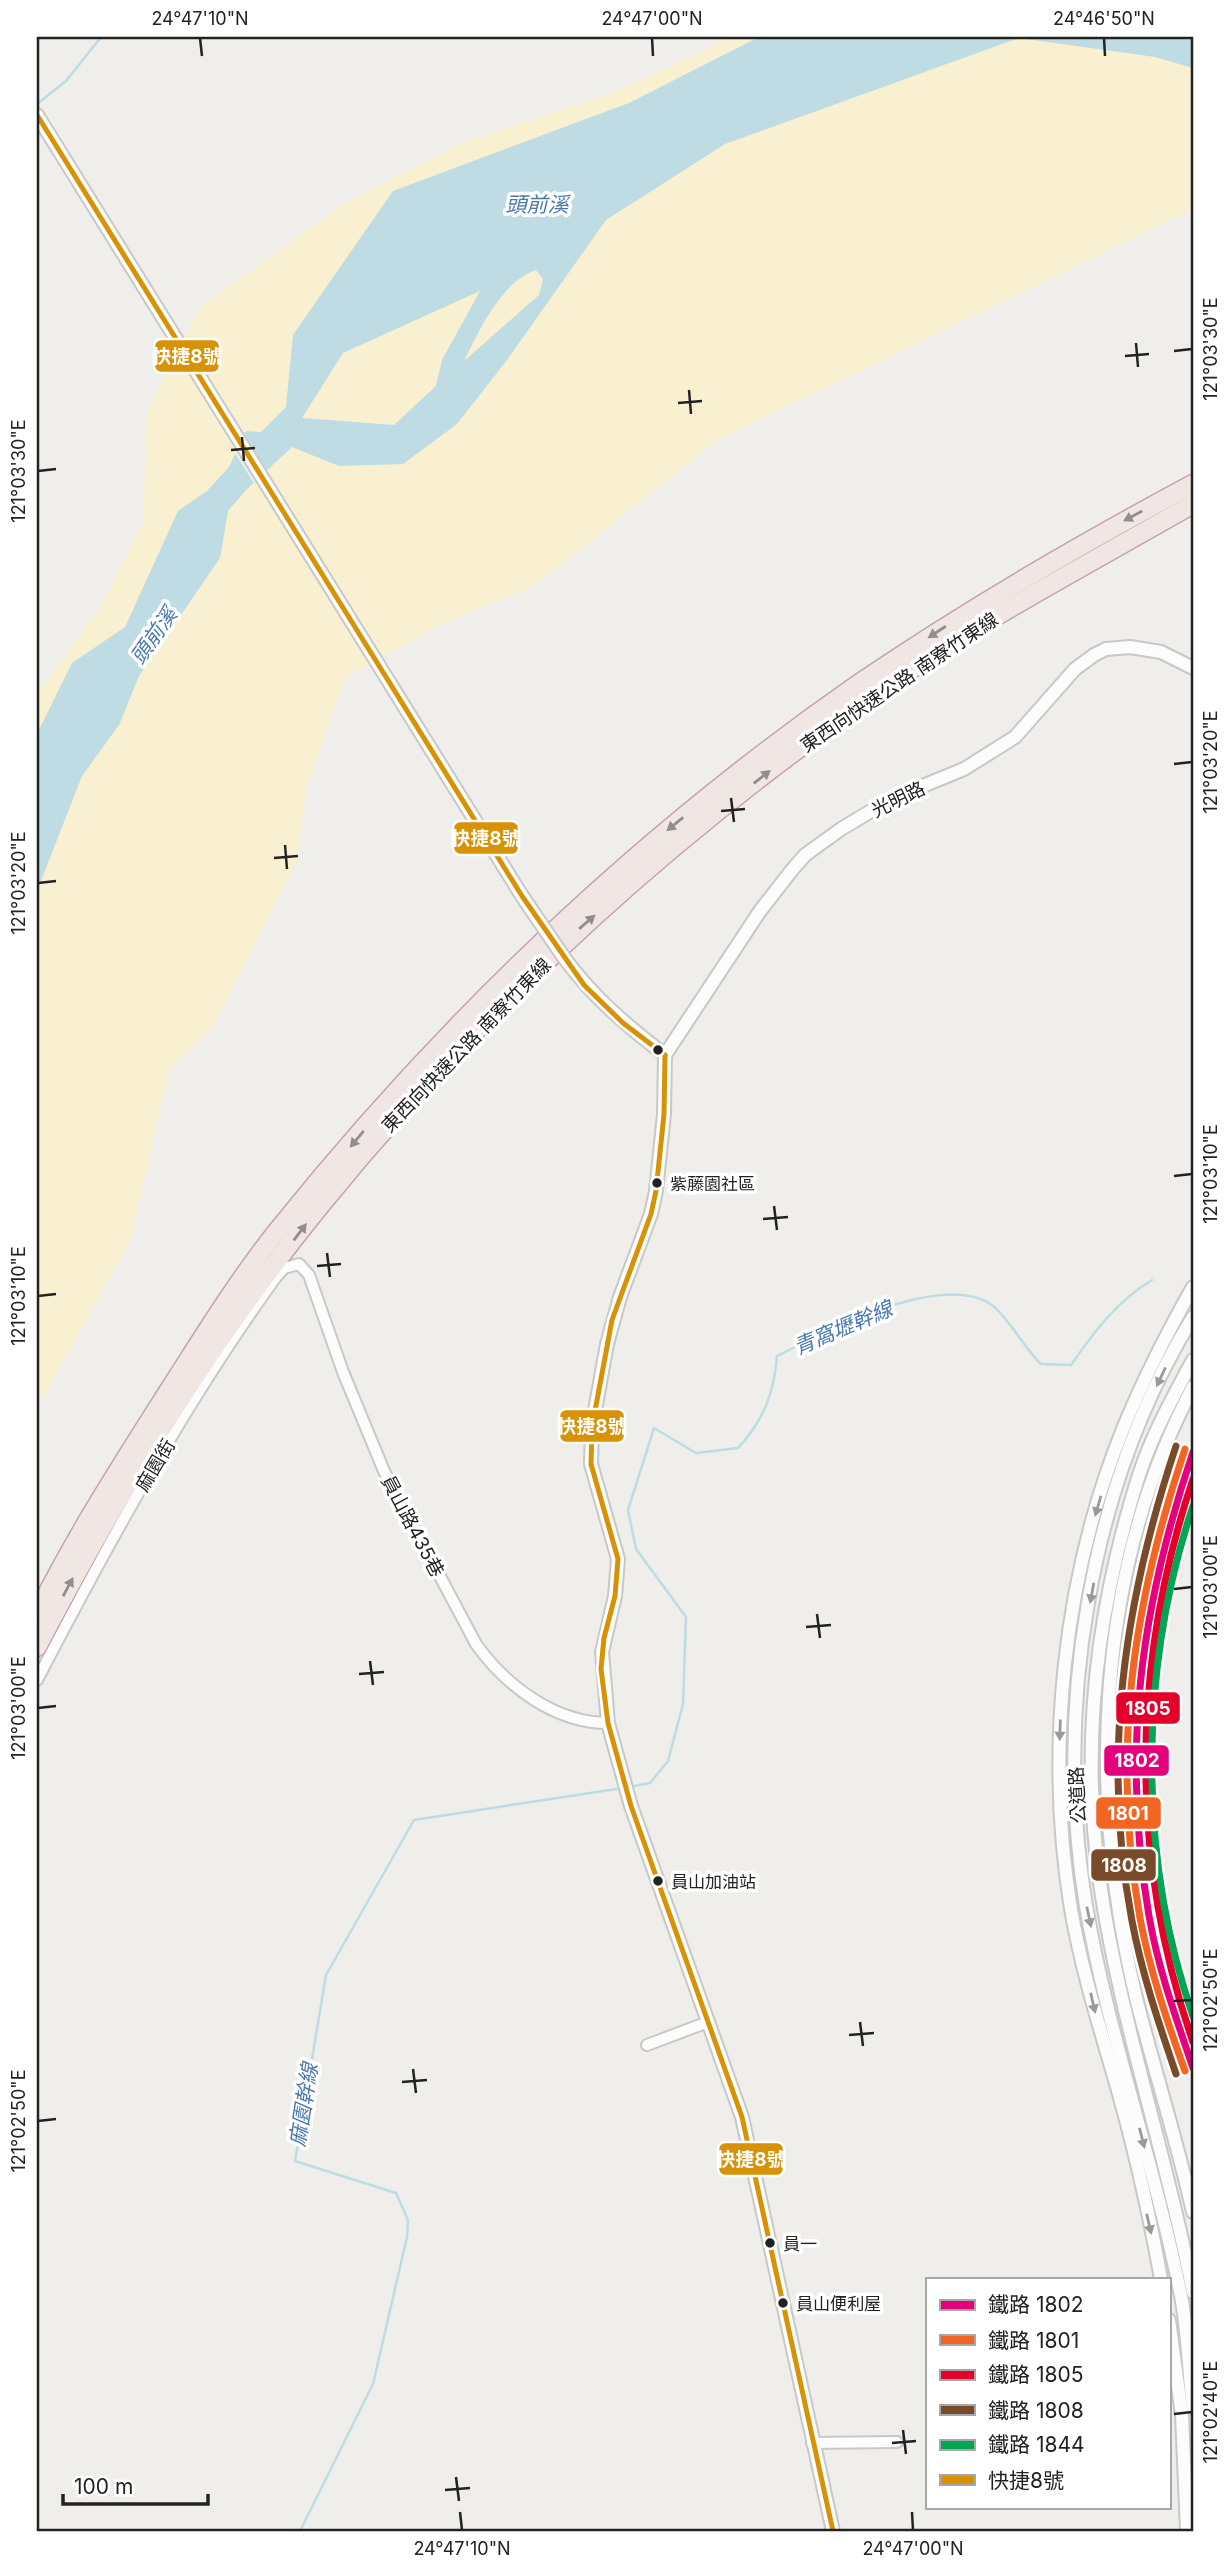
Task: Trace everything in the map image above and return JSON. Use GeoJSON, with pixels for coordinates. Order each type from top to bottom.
{"type":"FeatureCollection","features":[{"type":"Feature","properties":{"kind":"highway","name":"東西向快速公路 南寮竹東線"},"geometry":{"type":"LineString","coordinates":[[37,1614],[114,1476],[277,1231],[391,1098],[534,950],[673,825],[859,684],[943,628],[1112,527],[1193,484]]}},
{"type":"Feature","properties":{"kind":"highway","name":"東西向快速公路 南寮竹東線"},"geometry":{"type":"LineString","coordinates":[[37,1647],[132,1475],[260,1285],[317,1209],[376,1139],[494,1012],[578,931],[765,774],[905,674],[1013,604],[1193,504]]}},
{"type":"Feature","properties":{"kind":"street"},"geometry":{"type":"LineString","coordinates":[[37,115],[522,896],[584,985],[623,1023],[665,1055],[664,1114],[652,1214],[612,1320],[592,1427],[591,1464],[618,1559],[615,1596],[602,1652],[608,1723],[631,1806],[745,2128],[833,2531]]}},
{"type":"Feature","properties":{"kind":"street","name":"光明路"},"geometry":{"type":"LineString","coordinates":[[665,1055],[760,912],[792,870],[823,842],[891,799],[964,769],[1015,737],[1083,662],[1106,649],[1130,647],[1161,652],[1193,668]]}},
{"type":"Feature","properties":{"kind":"street","name":"員山路435巷"},"geometry":{"type":"LineString","coordinates":[[292,1264],[305,1268],[309,1275],[347,1383],[384,1471],[476,1644],[492,1667],[551,1710],[584,1723],[608,1723]]}},
{"type":"Feature","properties":{"kind":"street","name":"麻園街"},"geometry":{"type":"LineString","coordinates":[[37,1680],[130,1507],[224,1352],[276,1277],[292,1264]]}},
{"type":"Feature","properties":{"kind":"street","name":"公道路"},"geometry":{"type":"LineString","coordinates":[[1161,2278],[1071,1909],[1061,1801],[1060,1731],[1069,1635],[1087,1544],[1108,1470],[1149,1370],[1193,1287]]}},
{"type":"Feature","properties":{"kind":"street","name":"公道路"},"geometry":{"type":"LineString","coordinates":[[1187,2531],[1187,2415],[1183,2374],[1182,2303],[1110,2016],[1086,1905],[1077,1806],[1075,1733],[1084,1638],[1100,1549],[1121,1476],[1162,1375],[1193,1317]]}},
{"type":"Feature","properties":{"kind":"street","name":"公道路"},"geometry":{"type":"LineString","coordinates":[[1193,1360],[1156,1432],[1140,1474],[1120,1545],[1097,1660],[1091,1793],[1100,1884],[1125,2005],[1166,2162],[1193,2292]]}},
{"type":"Feature","properties":{"kind":"street","name":"公道路"},"geometry":{"type":"LineString","coordinates":[[1193,1387],[1153,1478],[1133,1551],[1112,1661],[1106,1737],[1107,1795],[1116,1883],[1137,2000],[1193,2212]]}},
{"type":"Feature","properties":{"kind":"street"},"geometry":{"type":"LineString","coordinates":[[1108,1470],[1121,1476]]}},
{"type":"Feature","properties":{"kind":"street"},"geometry":{"type":"LineString","coordinates":[[647,2045],[708,2022]]}},
{"type":"Feature","properties":{"kind":"street","name":"公道路"},"geometry":{"type":"LineString","coordinates":[[1170,2324],[1193,2408]]}},
{"type":"Feature","properties":{"kind":"street"},"geometry":{"type":"LineString","coordinates":[[1183,2374],[1187,2415]]}},
{"type":"Feature","properties":{"kind":"street"},"geometry":{"type":"LineString","coordinates":[[812,2443],[897,2442]]}},
{"type":"Feature","properties":{"kind":"sand"},"geometry":{"type":"Polygon","coordinates":[[[731,37],[1193,37],[1193,209],[717,441],[533,586],[435,627],[344,679],[306,791],[297,862],[212,1028],[169,1070],[131,1239],[46,1393],[37,1401],[37,694],[103,604],[143,521],[147,412],[200,307],[344,204],[459,144],[620,90],[731,37]]]}},
{"type":"Feature","properties":{"kind":"water","name":"頭前溪"},"geometry":{"type":"Polygon","coordinates":[[[759,37],[1193,37],[1193,68],[1155,57],[1019,38],[725,144],[606,220],[507,360],[457,424],[403,464],[339,466],[292,447],[246,490],[228,511],[220,558],[139,676],[119,725],[82,776],[37,891],[37,734],[72,663],[125,627],[178,511],[207,491],[229,467],[246,431],[261,432],[286,407],[293,335],[393,191],[629,103],[759,37]],[[536,270],[513,284],[502,295],[484,321],[464,361],[539,295],[543,279],[536,270]],[[480,291],[343,353],[302,418],[394,425],[436,386],[442,360],[480,291]]]}},
{"type":"Feature","properties":{"kind":"pier"},"geometry":{"type":"Polygon","coordinates":[[[242,430],[269,473],[255,485],[233,450],[242,430]]]}},
{"type":"Feature","properties":{"kind":"waterway"},"geometry":{"type":"LineString","coordinates":[[37,104],[66,81],[101,37]]}},
{"type":"Feature","properties":{"kind":"waterway","name":"青窩壢幹線"},"geometry":{"type":"LineString","coordinates":[[629,1787],[650,1783],[668,1761],[683,1704],[686,1617],[636,1549],[628,1510],[654,1428],[696,1453],[738,1448],[754,1428],[766,1406],[777,1356],[854,1320],[916,1299],[945,1295],[972,1297],[993,1306],[1041,1364],[1071,1365],[1117,1307],[1152,1280]]}},
{"type":"Feature","properties":{"kind":"waterway","name":"麻園幹線"},"geometry":{"type":"LineString","coordinates":[[300,2531],[373,2384],[407,2237],[408,2220],[396,2193],[295,2161],[326,1975],[414,1820],[623,1788]]}},
{"type":"Feature","properties":{"kind":"rail line","name":"1808"},"geometry":{"type":"LineString","coordinates":[[1176,1446],[1143,1563],[1131,1622],[1123,1681],[1118,1800],[1123,1860],[1136,1941],[1151,1999],[1176,2074]]}},
{"type":"Feature","properties":{"kind":"rail line","name":"1801"},"geometry":{"type":"LineString","coordinates":[[1185,1449],[1152,1565],[1140,1623],[1132,1681],[1127,1798],[1131,1857],[1144,1938],[1185,2071]]}},
{"type":"Feature","properties":{"kind":"rail line","name":"1802"},"geometry":{"type":"LineString","coordinates":[[1193,1452],[1175,1510],[1148,1624],[1137,1738],[1137,1796],[1149,1916],[1157,1955],[1193,2068]]}},
{"type":"Feature","properties":{"kind":"rail line","name":"1805"},"geometry":{"type":"LineString","coordinates":[[1193,1479],[1173,1549],[1158,1619],[1149,1690],[1146,1761],[1149,1832],[1157,1902],[1172,1973],[1193,2042]]}},
{"type":"Feature","properties":{"kind":"rail line","name":"1844"},"geometry":{"type":"LineString","coordinates":[[1193,1506],[1175,1568],[1162,1631],[1152,1761],[1154,1826],[1162,1891],[1175,1954],[1193,2016]]}},
{"type":"Feature","properties":{"kind":"transit line","name":"快捷8號"},"geometry":{"type":"LineString","coordinates":[[37,115],[522,896],[584,985],[623,1023],[665,1055]]}},
{"type":"Feature","properties":{"kind":"transit line","name":"快捷8號"},"geometry":{"type":"LineString","coordinates":[[665,1055],[664,1114],[656,1191],[651,1214],[612,1320],[592,1427],[591,1464],[618,1559],[615,1596],[604,1638],[601,1669],[608,1723],[631,1806],[742,2117],[833,2531]]}},
{"type":"Feature","properties":{"kind":"place","name":"紫藤園社區"},"geometry":{"type":"Point","coordinates":[657,1183]}},
{"type":"Feature","properties":{"kind":"place","name":"員山加油站"},"geometry":{"type":"Point","coordinates":[658,1881]}},
{"type":"Feature","properties":{"kind":"place","name":"員一"},"geometry":{"type":"Point","coordinates":[770,2243]}},
{"type":"Feature","properties":{"kind":"place","name":"員山便利屋"},"geometry":{"type":"Point","coordinates":[783,2303]}}]}
